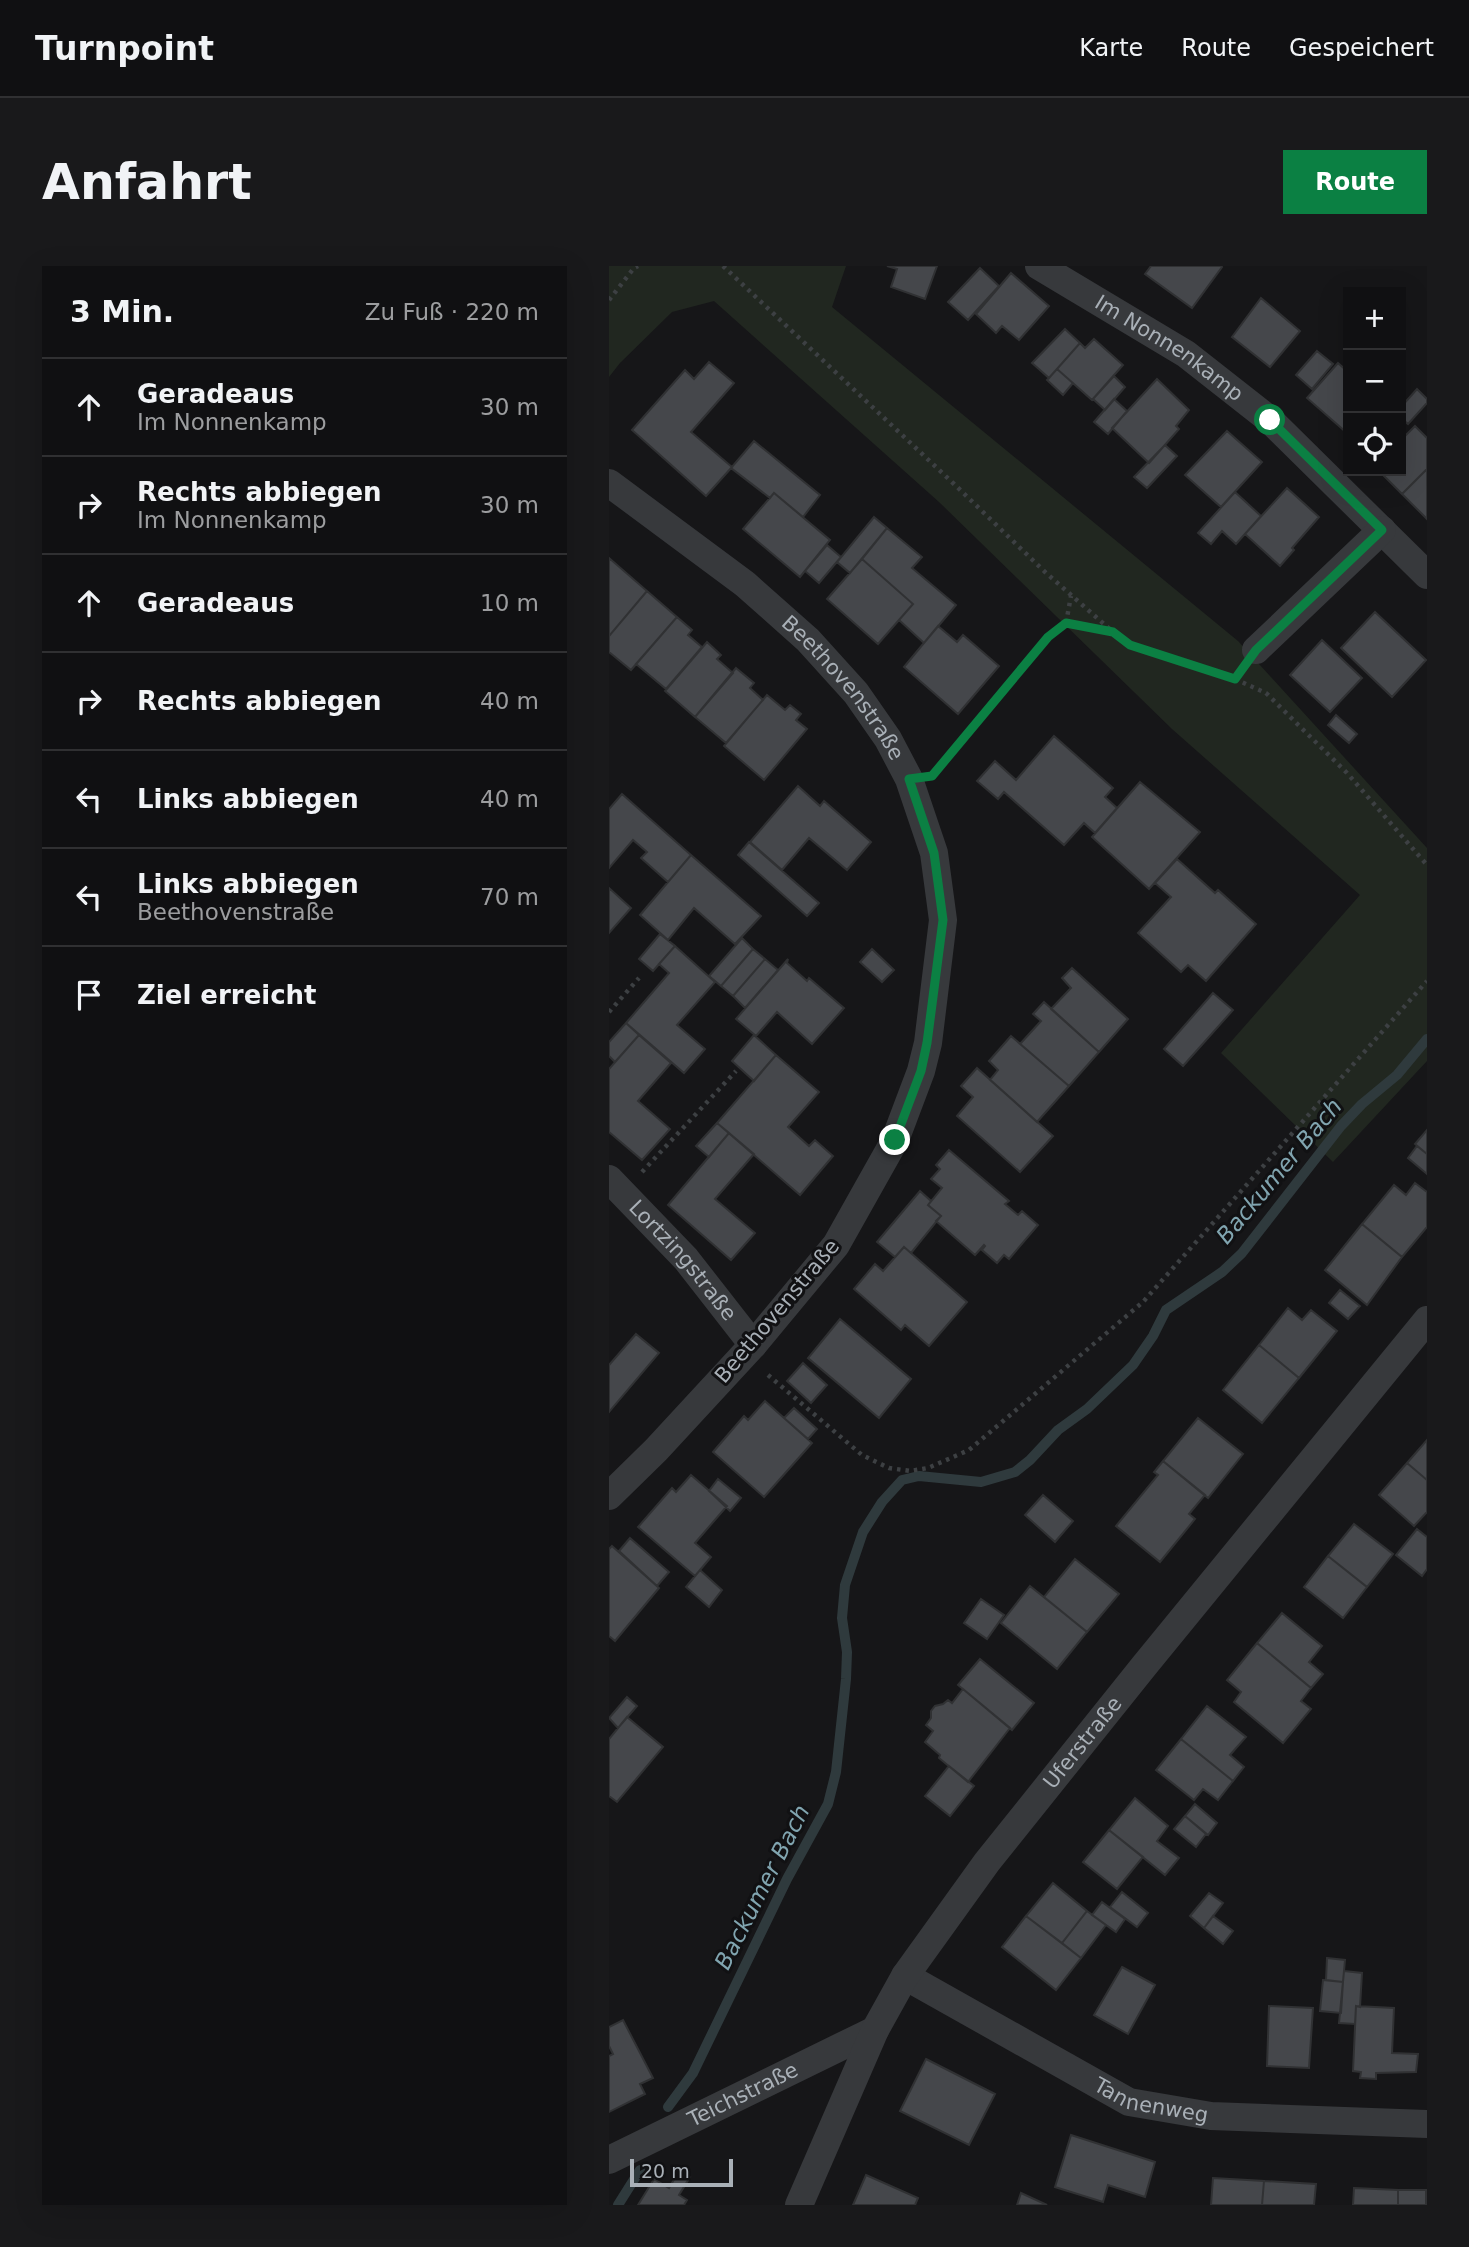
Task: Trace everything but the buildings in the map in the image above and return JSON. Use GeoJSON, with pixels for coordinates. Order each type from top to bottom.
{"type":"FeatureCollection","features":[{"type":"Feature","properties":{"kind":"street","name":"Im Nonnenkamp"},"geometry":{"type":"LineString","coordinates":[[1039,266],[1186,354],[1270,420],[1427,575]]}},
{"type":"Feature","properties":{"kind":"street","name":"Beethovenstraße"},"geometry":{"type":"LineString","coordinates":[[609,483],[745,584],[808,640],[856,693],[888,739],[909,779],[934,853],[943,920],[921,1071],[895,1140],[836,1245],[753,1345],[656,1450],[609,1496]]}},
{"type":"Feature","properties":{"kind":"street"},"geometry":{"type":"LineString","coordinates":[[1256,650],[1382,530]]}},
{"type":"Feature","properties":{"kind":"street","name":"Lortzingstraße"},"geometry":{"type":"LineString","coordinates":[[616,1186],[686,1259],[753,1345]]}},
{"type":"Feature","properties":{"kind":"street","name":"Uferstraße"},"geometry":{"type":"LineString","coordinates":[[799,2205],[875,2030],[905,1976],[1004,1840],[1427,1320]]}},
{"type":"Feature","properties":{"kind":"street","name":"Tannenweg"},"geometry":{"type":"LineString","coordinates":[[905,1976],[1129,2102],[1211,2116],[1427,2124]]}},
{"type":"Feature","properties":{"kind":"street","name":"Teichstraße"},"geometry":{"type":"LineString","coordinates":[[609,2160],[875,2030]]}},
{"type":"Feature","properties":{"kind":"path"},"geometry":{"type":"LineString","coordinates":[[723,266],[1113,632],[1130,645],[1235,679],[1266,693],[1347,773],[1427,865]]}},
{"type":"Feature","properties":{"kind":"path"},"geometry":{"type":"LineString","coordinates":[[609,300],[635,267]]}},
{"type":"Feature","properties":{"kind":"path"},"geometry":{"type":"LineString","coordinates":[[909,779],[932,776],[1048,637],[1066,623],[1072,596]]}},
{"type":"Feature","properties":{"kind":"path"},"geometry":{"type":"LineString","coordinates":[[1066,623],[1113,632]]}},
{"type":"Feature","properties":{"kind":"path"},"geometry":{"type":"LineString","coordinates":[[1235,679],[1256,650]]}},
{"type":"Feature","properties":{"kind":"path"},"geometry":{"type":"LineString","coordinates":[[609,1012],[639,978]]}},
{"type":"Feature","properties":{"kind":"path"},"geometry":{"type":"LineString","coordinates":[[753,1345],[756,1365],[862,1455],[889,1468],[910,1471],[928,1468],[969,1450],[1143,1302],[1427,981]]}},
{"type":"Feature","properties":{"kind":"path"},"geometry":{"type":"LineString","coordinates":[[616,1186],[736,1070]]}},
{"type":"Feature","properties":{"kind":"shaded area"},"geometry":{"type":"Polygon","coordinates":[[[609,266],[846,266],[832,307],[1238,641],[1427,848],[1427,1061],[1333,1162],[1221,1053],[1360,895],[1172,729],[939,502],[714,301],[672,312],[609,377],[609,266]]]}},
{"type":"Feature","properties":{"kind":"waterway","name":"Backumer Bach"},"geometry":{"type":"LineString","coordinates":[[668,2107],[693,2073],[787,1879],[828,1804],[836,1772],[846,1679],[847,1652],[842,1618],[845,1585],[863,1532],[882,1502],[902,1480],[919,1476],[981,1482],[1015,1472],[1030,1460],[1058,1430],[1087,1409],[1133,1365],[1153,1336],[1166,1310],[1222,1272],[1242,1253],[1341,1126],[1362,1104],[1397,1075],[1427,1039]]}},
{"type":"Feature","properties":{"kind":"waterway","name":"Backumer Bach"},"geometry":{"type":"LineString","coordinates":[[618,2205],[640,2170]]}},
{"type":"Feature","properties":{"kind":"route"},"geometry":{"type":"LineString","coordinates":[[895,1140],[921,1071],[943,920],[934,853],[909,779],[932,776],[1048,637],[1066,623],[1113,632],[1130,645],[1235,679],[1256,650],[1382,530],[1270,420]]}}]}
